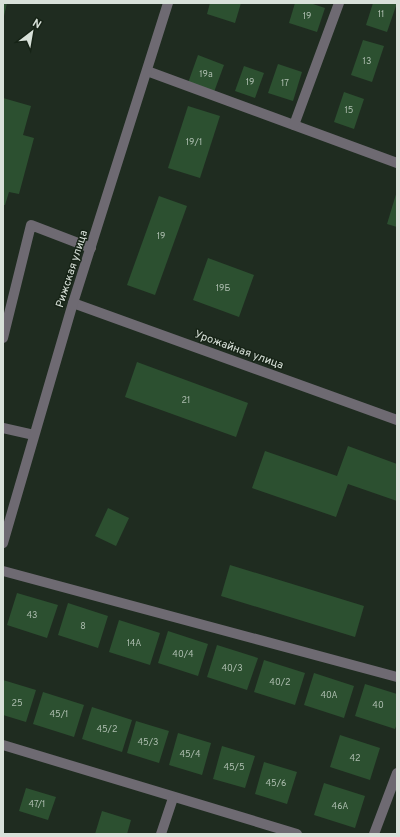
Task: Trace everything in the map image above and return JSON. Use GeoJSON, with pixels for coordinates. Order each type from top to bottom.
{"type":"FeatureCollection","features":[{"type":"Feature","properties":{"kind":"street","name":"Рижская улица"},"geometry":{"type":"LineString","coordinates":[[3,543],[73,303],[168,3]]}},
{"type":"Feature","properties":{"kind":"street"},"geometry":{"type":"LineString","coordinates":[[294,125],[339,3]]}},
{"type":"Feature","properties":{"kind":"street"},"geometry":{"type":"LineString","coordinates":[[147,71],[397,163]]}},
{"type":"Feature","properties":{"kind":"street"},"geometry":{"type":"LineString","coordinates":[[3,338],[31,225],[91,248]]}},
{"type":"Feature","properties":{"kind":"street","name":"Урожайная улица"},"geometry":{"type":"LineString","coordinates":[[73,303],[397,420]]}},
{"type":"Feature","properties":{"kind":"street"},"geometry":{"type":"LineString","coordinates":[[3,428],[34,436]]}},
{"type":"Feature","properties":{"kind":"street"},"geometry":{"type":"LineString","coordinates":[[3,571],[397,677]]}},
{"type":"Feature","properties":{"kind":"street"},"geometry":{"type":"LineString","coordinates":[[3,746],[297,834]]}},
{"type":"Feature","properties":{"kind":"street"},"geometry":{"type":"LineString","coordinates":[[374,834],[397,773]]}},
{"type":"Feature","properties":{"kind":"street"},"geometry":{"type":"LineString","coordinates":[[161,834],[173,798]]}},
{"type":"Feature","properties":{"kind":"building"},"geometry":{"type":"Polygon","coordinates":[[[3,3],[7,3],[4,16],[3,16],[3,3]]]}},
{"type":"Feature","properties":{"kind":"building"},"geometry":{"type":"Polygon","coordinates":[[[210,3],[241,3],[235,23],[207,14],[210,3]]]}},
{"type":"Feature","properties":{"kind":"building"},"geometry":{"type":"Polygon","coordinates":[[[295,3],[310,3],[325,8],[317,32],[289,23],[295,3]]]}},
{"type":"Feature","properties":{"kind":"building"},"geometry":{"type":"Polygon","coordinates":[[[373,3],[397,3],[387,32],[366,25],[373,3]]]}},
{"type":"Feature","properties":{"kind":"building"},"geometry":{"type":"Polygon","coordinates":[[[363,40],[384,46],[372,82],[351,75],[363,40]]]}},
{"type":"Feature","properties":{"kind":"building"},"geometry":{"type":"Polygon","coordinates":[[[198,55],[224,65],[214,92],[188,83],[198,55]]]}},
{"type":"Feature","properties":{"kind":"building"},"geometry":{"type":"Polygon","coordinates":[[[278,64],[302,72],[293,101],[268,93],[278,64]]]}},
{"type":"Feature","properties":{"kind":"building"},"geometry":{"type":"Polygon","coordinates":[[[244,66],[264,73],[255,98],[235,91],[244,66]]]}},
{"type":"Feature","properties":{"kind":"building"},"geometry":{"type":"Polygon","coordinates":[[[344,92],[364,99],[354,129],[334,122],[344,92]]]}},
{"type":"Feature","properties":{"kind":"building"},"geometry":{"type":"Polygon","coordinates":[[[3,98],[31,106],[23,135],[34,138],[19,194],[9,192],[5,205],[3,205],[3,98]]]}},
{"type":"Feature","properties":{"kind":"building"},"geometry":{"type":"Polygon","coordinates":[[[188,106],[220,116],[200,178],[168,168],[188,106]]]}},
{"type":"Feature","properties":{"kind":"building"},"geometry":{"type":"Polygon","coordinates":[[[397,191],[397,227],[387,224],[397,191]]]}},
{"type":"Feature","properties":{"kind":"building"},"geometry":{"type":"Polygon","coordinates":[[[159,196],[187,206],[155,295],[127,285],[159,196]]]}},
{"type":"Feature","properties":{"kind":"building"},"geometry":{"type":"Polygon","coordinates":[[[208,258],[254,275],[239,317],[193,300],[208,258]]]}},
{"type":"Feature","properties":{"kind":"building"},"geometry":{"type":"Polygon","coordinates":[[[137,362],[248,403],[236,437],[125,397],[137,362]]]}},
{"type":"Feature","properties":{"kind":"building"},"geometry":{"type":"Polygon","coordinates":[[[348,446],[397,464],[397,501],[348,484],[336,517],[252,488],[265,451],[337,476],[348,446]]]}},
{"type":"Feature","properties":{"kind":"building"},"geometry":{"type":"Polygon","coordinates":[[[108,508],[129,518],[116,546],[95,536],[108,508]]]}},
{"type":"Feature","properties":{"kind":"building"},"geometry":{"type":"Polygon","coordinates":[[[230,565],[364,606],[355,637],[221,596],[230,565]]]}},
{"type":"Feature","properties":{"kind":"building"},"geometry":{"type":"Polygon","coordinates":[[[17,593],[58,605],[47,638],[7,625],[17,593]]]}},
{"type":"Feature","properties":{"kind":"building"},"geometry":{"type":"Polygon","coordinates":[[[68,603],[108,616],[98,648],[58,635],[68,603]]]}},
{"type":"Feature","properties":{"kind":"building"},"geometry":{"type":"Polygon","coordinates":[[[119,620],[160,633],[150,665],[109,652],[119,620]]]}},
{"type":"Feature","properties":{"kind":"building"},"geometry":{"type":"Polygon","coordinates":[[[168,631],[208,644],[198,676],[158,663],[168,631]]]}},
{"type":"Feature","properties":{"kind":"building"},"geometry":{"type":"Polygon","coordinates":[[[217,645],[258,658],[247,690],[207,677],[217,645]]]}},
{"type":"Feature","properties":{"kind":"building"},"geometry":{"type":"Polygon","coordinates":[[[264,660],[305,673],[295,705],[254,692],[264,660]]]}},
{"type":"Feature","properties":{"kind":"building"},"geometry":{"type":"Polygon","coordinates":[[[314,673],[354,686],[344,718],[304,705],[314,673]]]}},
{"type":"Feature","properties":{"kind":"building"},"geometry":{"type":"Polygon","coordinates":[[[3,680],[36,690],[26,722],[3,715],[3,680]]]}},
{"type":"Feature","properties":{"kind":"building"},"geometry":{"type":"Polygon","coordinates":[[[365,684],[397,694],[397,724],[395,729],[355,716],[365,684]]]}},
{"type":"Feature","properties":{"kind":"building"},"geometry":{"type":"Polygon","coordinates":[[[43,692],[84,705],[74,737],[33,724],[43,692]]]}},
{"type":"Feature","properties":{"kind":"building"},"geometry":{"type":"Polygon","coordinates":[[[92,707],[132,720],[122,752],[82,739],[92,707]]]}},
{"type":"Feature","properties":{"kind":"building"},"geometry":{"type":"Polygon","coordinates":[[[136,721],[169,731],[159,763],[127,753],[136,721]]]}},
{"type":"Feature","properties":{"kind":"building"},"geometry":{"type":"Polygon","coordinates":[[[178,733],[211,743],[202,775],[169,765],[178,733]]]}},
{"type":"Feature","properties":{"kind":"building"},"geometry":{"type":"Polygon","coordinates":[[[340,735],[380,748],[370,780],[330,767],[340,735]]]}},
{"type":"Feature","properties":{"kind":"building"},"geometry":{"type":"Polygon","coordinates":[[[222,746],[255,756],[245,788],[213,779],[222,746]]]}},
{"type":"Feature","properties":{"kind":"building"},"geometry":{"type":"Polygon","coordinates":[[[264,762],[297,772],[287,804],[255,794],[264,762]]]}},
{"type":"Feature","properties":{"kind":"building"},"geometry":{"type":"Polygon","coordinates":[[[324,783],[365,796],[355,828],[314,815],[324,783]]]}},
{"type":"Feature","properties":{"kind":"building"},"geometry":{"type":"Polygon","coordinates":[[[26,788],[56,797],[48,820],[19,811],[26,788]]]}},
{"type":"Feature","properties":{"kind":"building"},"geometry":{"type":"Polygon","coordinates":[[[102,811],[131,820],[127,834],[95,834],[102,811]]]}}]}
